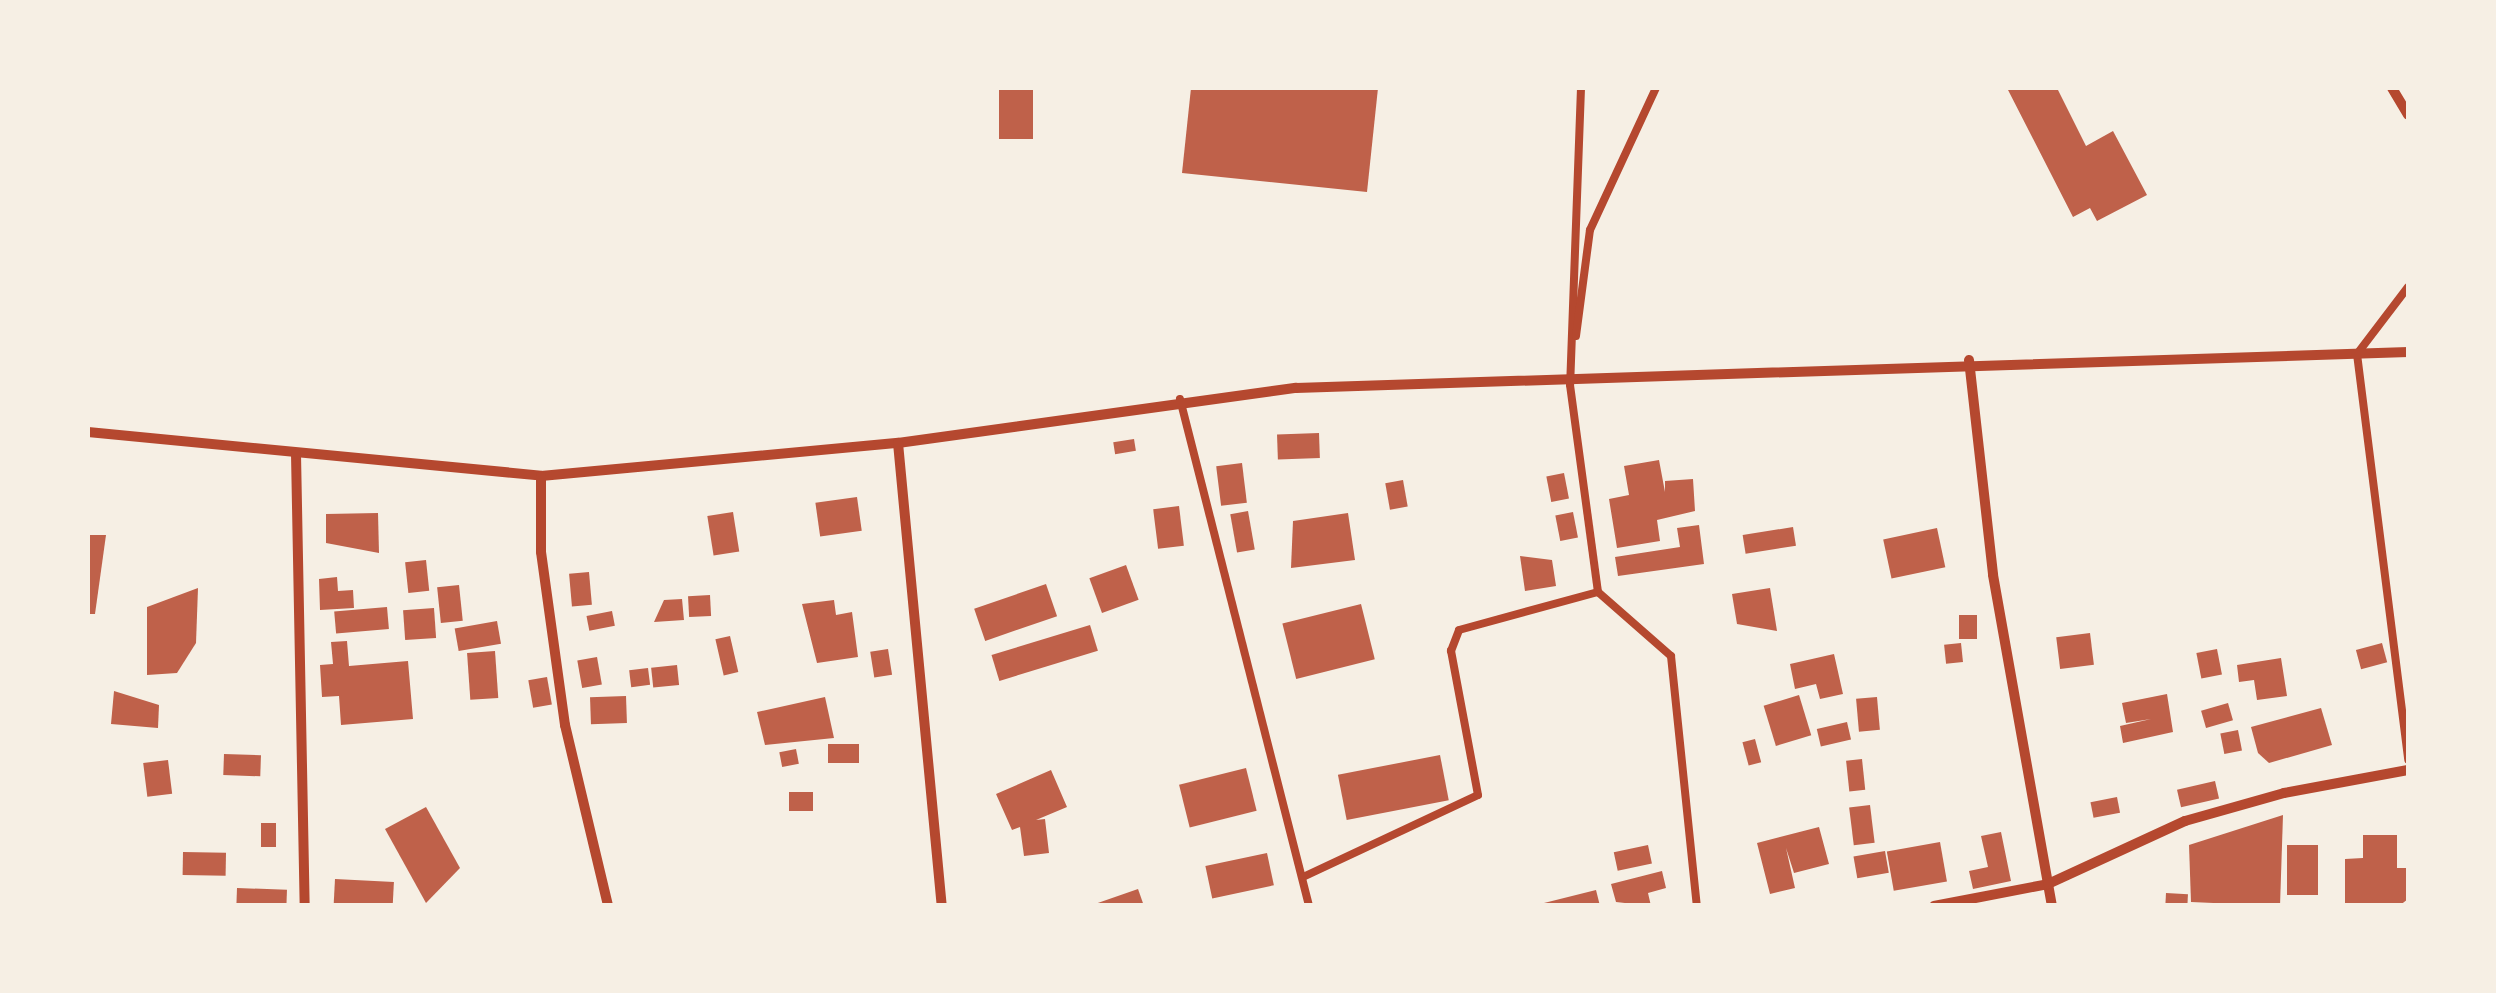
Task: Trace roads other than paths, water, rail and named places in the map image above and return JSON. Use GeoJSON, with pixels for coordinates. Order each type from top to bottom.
{"type":"FeatureCollection","features":[{"type":"Feature","properties":{"kind":"street"},"geometry":{"type":"LineString","coordinates":[[2392,88],[2408,115]]}},
{"type":"Feature","properties":{"kind":"street"},"geometry":{"type":"LineString","coordinates":[[88,432],[542,476],[898,443],[1180,398],[1570,385],[1970,360],[2408,352]]}},
{"type":"Feature","properties":{"kind":"street"},"geometry":{"type":"LineString","coordinates":[[1970,360],[1992,576],[2052,906]]}},
{"type":"Feature","properties":{"kind":"street"},"geometry":{"type":"LineString","coordinates":[[898,443],[942,906]]}},
{"type":"Feature","properties":{"kind":"street"},"geometry":{"type":"LineString","coordinates":[[296,454],[305,906]]}},
{"type":"Feature","properties":{"kind":"street"},"geometry":{"type":"LineString","coordinates":[[542,476],[541,552],[565,725],[608,906]]}},
{"type":"Feature","properties":{"kind":"street"},"geometry":{"type":"LineString","coordinates":[[1934,906],[2048,884],[2186,821],[2339,778],[2408,770]]}},
{"type":"Feature","properties":{"kind":"lane"},"geometry":{"type":"LineString","coordinates":[[1581,88],[1570,385],[1598,592],[1672,656],[1697,906]]}},
{"type":"Feature","properties":{"kind":"lane"},"geometry":{"type":"LineString","coordinates":[[1570,385],[1590,230],[1656,88]]}},
{"type":"Feature","properties":{"kind":"lane"},"geometry":{"type":"LineString","coordinates":[[2408,287],[2357,354],[2408,760]]}},
{"type":"Feature","properties":{"kind":"lane"},"geometry":{"type":"LineString","coordinates":[[1180,398],[1309,906]]}},
{"type":"Feature","properties":{"kind":"lane"},"geometry":{"type":"LineString","coordinates":[[1303,877],[1478,796],[1451,651],[1459,630],[1598,592]]}}]}
